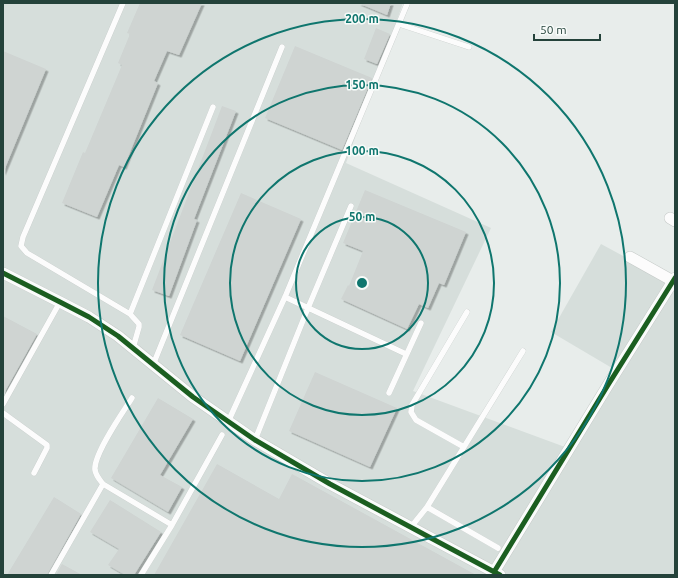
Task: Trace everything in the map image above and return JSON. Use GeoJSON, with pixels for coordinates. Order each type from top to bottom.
{"type":"FeatureCollection","features":[{"type":"Feature","properties":{"kind":"street"},"geometry":{"type":"LineString","coordinates":[[3,273],[89,317],[132,348],[193,397],[255,440],[330,484],[497,573],[608,385],[674,279],[630,257]]}},
{"type":"Feature","properties":{"kind":"lane"},"geometry":{"type":"LineString","coordinates":[[123,3],[23,237],[21,246],[27,253],[130,314],[139,327],[132,348]]}},
{"type":"Feature","properties":{"kind":"lane"},"geometry":{"type":"LineString","coordinates":[[228,422],[285,297],[407,4]]}},
{"type":"Feature","properties":{"kind":"lane"},"geometry":{"type":"LineString","coordinates":[[399,24],[469,47]]}},
{"type":"Feature","properties":{"kind":"lane"},"geometry":{"type":"LineString","coordinates":[[153,365],[282,47]]}},
{"type":"Feature","properties":{"kind":"lane"},"geometry":{"type":"LineString","coordinates":[[130,314],[213,108]]}},
{"type":"Feature","properties":{"kind":"lane"},"geometry":{"type":"LineString","coordinates":[[255,440],[351,206]]}},
{"type":"Feature","properties":{"kind":"lane"},"geometry":{"type":"LineString","coordinates":[[285,297],[406,354]]}},
{"type":"Feature","properties":{"kind":"lane"},"geometry":{"type":"LineString","coordinates":[[3,404],[60,302]]}},
{"type":"Feature","properties":{"kind":"lane"},"geometry":{"type":"LineString","coordinates":[[464,447],[416,420],[411,412],[412,405],[467,312]]}},
{"type":"Feature","properties":{"kind":"lane"},"geometry":{"type":"LineString","coordinates":[[389,393],[421,323]]}},
{"type":"Feature","properties":{"kind":"lane"},"geometry":{"type":"LineString","coordinates":[[411,526],[427,507],[523,351]]}},
{"type":"Feature","properties":{"kind":"lane"},"geometry":{"type":"LineString","coordinates":[[132,398],[99,453],[95,470],[98,478],[103,484],[172,525]]}},
{"type":"Feature","properties":{"kind":"lane"},"geometry":{"type":"LineString","coordinates":[[3,412],[47,445],[47,448],[34,473]]}},
{"type":"Feature","properties":{"kind":"lane"},"geometry":{"type":"LineString","coordinates":[[141,575],[172,525],[222,435]]}},
{"type":"Feature","properties":{"kind":"lane"},"geometry":{"type":"LineString","coordinates":[[51,575],[103,484]]}},
{"type":"Feature","properties":{"kind":"lane"},"geometry":{"type":"LineString","coordinates":[[427,507],[498,548]]}},
{"type":"Feature","properties":{"kind":"shaded area"},"geometry":{"type":"Polygon","coordinates":[[[3,3],[403,3],[346,163],[491,228],[413,391],[565,447],[612,368],[551,332],[601,244],[675,284],[675,575],[3,575],[3,3]]]}},
{"type":"Feature","properties":{"kind":"building"},"geometry":{"type":"Polygon","coordinates":[[[140,3],[202,3],[179,55],[167,51],[154,81],[158,83],[124,167],[119,165],[97,217],[62,203],[122,65],[118,63],[130,34],[127,33],[140,3]]]}},
{"type":"Feature","properties":{"kind":"building"},"geometry":{"type":"Polygon","coordinates":[[[358,3],[391,3],[387,15],[358,3]]]}},
{"type":"Feature","properties":{"kind":"building"},"geometry":{"type":"Polygon","coordinates":[[[376,28],[390,34],[377,64],[364,59],[376,28]]]}},
{"type":"Feature","properties":{"kind":"building"},"geometry":{"type":"Polygon","coordinates":[[[295,46],[372,78],[342,150],[265,118],[295,46]]]}},
{"type":"Feature","properties":{"kind":"building"},"geometry":{"type":"Polygon","coordinates":[[[3,51],[46,69],[3,173],[3,51]]]}},
{"type":"Feature","properties":{"kind":"building"},"geometry":{"type":"Polygon","coordinates":[[[222,106],[236,111],[194,219],[197,220],[169,296],[152,290],[222,106]]]}},
{"type":"Feature","properties":{"kind":"building"},"geometry":{"type":"Polygon","coordinates":[[[365,190],[466,232],[444,285],[439,283],[428,308],[419,304],[407,329],[341,299],[348,285],[349,286],[363,251],[343,243],[365,190]]]}},
{"type":"Feature","properties":{"kind":"building"},"geometry":{"type":"Polygon","coordinates":[[[241,193],[301,219],[240,361],[180,335],[241,193]]]}},
{"type":"Feature","properties":{"kind":"building"},"geometry":{"type":"Polygon","coordinates":[[[3,316],[37,334],[3,395],[3,316]]]}},
{"type":"Feature","properties":{"kind":"building"},"geometry":{"type":"Polygon","coordinates":[[[315,372],[397,408],[370,467],[289,431],[315,372]]]}},
{"type":"Feature","properties":{"kind":"building"},"geometry":{"type":"Polygon","coordinates":[[[158,398],[193,419],[160,475],[182,487],[168,512],[111,478],[158,398]]]}},
{"type":"Feature","properties":{"kind":"building"},"geometry":{"type":"Polygon","coordinates":[[[217,464],[279,499],[292,474],[476,575],[154,575],[217,464]]]}},
{"type":"Feature","properties":{"kind":"building"},"geometry":{"type":"Polygon","coordinates":[[[54,497],[81,514],[47,575],[7,575],[54,497]]]}},
{"type":"Feature","properties":{"kind":"building"},"geometry":{"type":"Polygon","coordinates":[[[110,500],[161,532],[134,575],[125,575],[108,565],[119,549],[90,532],[110,500]]]}},
{"type":"Feature","properties":{"kind":"building"},"geometry":{"type":"Polygon","coordinates":[[[62,564],[82,575],[56,575],[62,564]]]}},
{"type":"Feature","properties":{"kind":"cycle path"},"geometry":{"type":"LineString","coordinates":[[3,273],[89,317],[118,336],[193,397],[255,440],[330,484],[500,575]]}},
{"type":"Feature","properties":{"kind":"cycle path"},"geometry":{"type":"LineString","coordinates":[[494,572],[675,278]]}}]}
